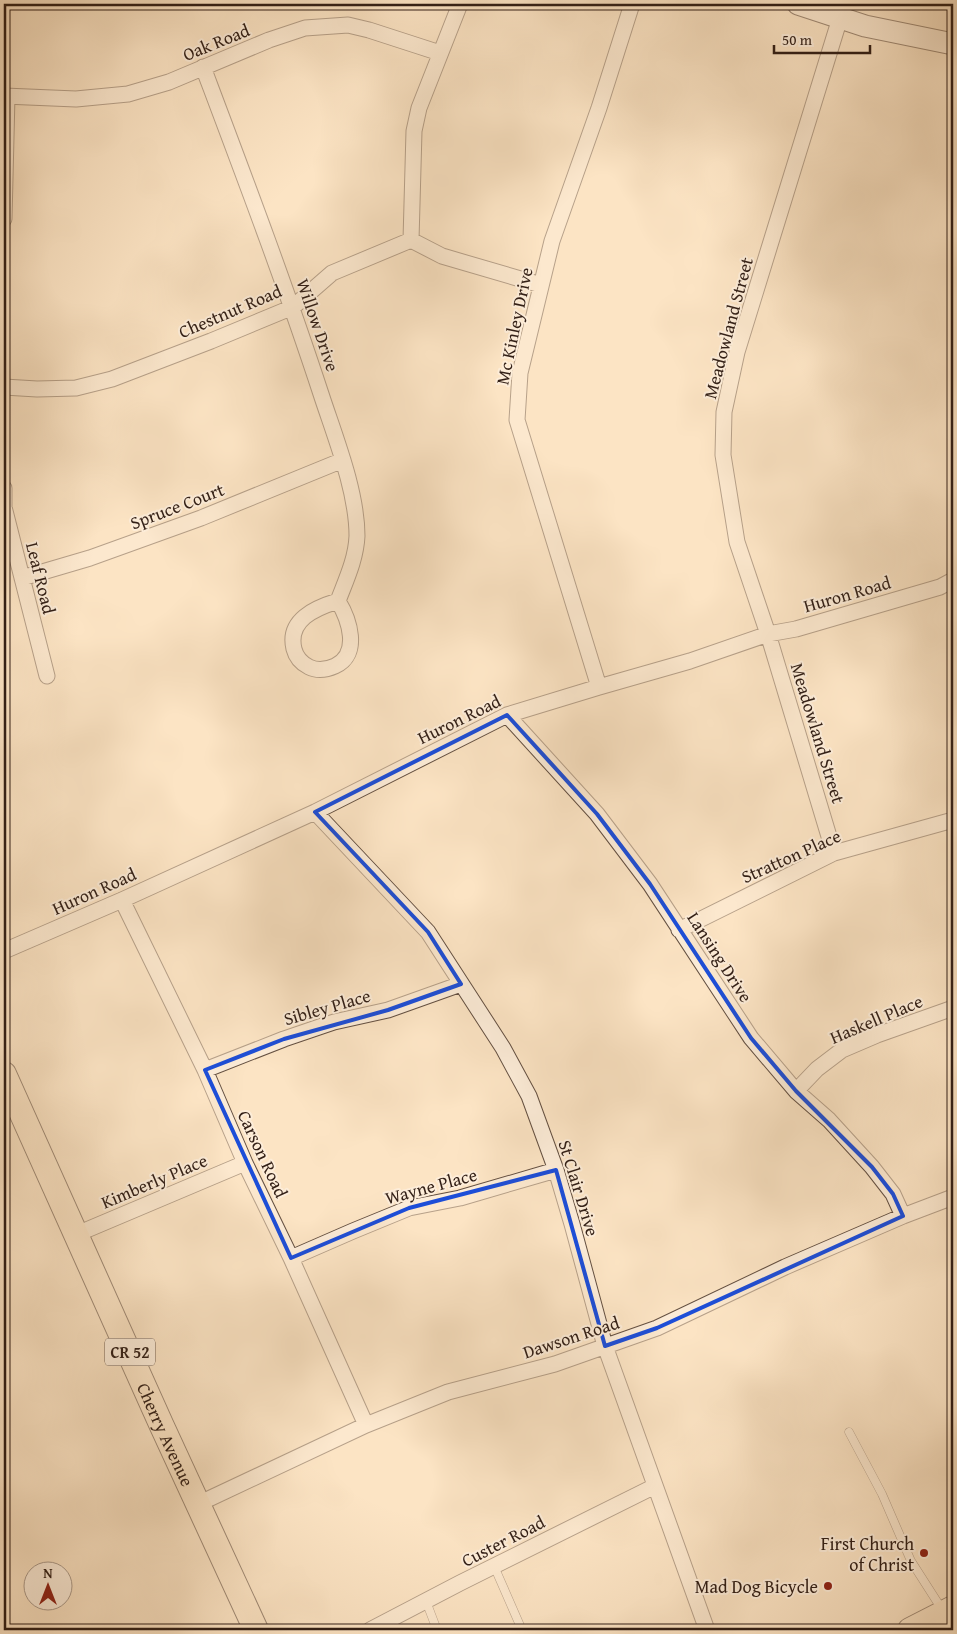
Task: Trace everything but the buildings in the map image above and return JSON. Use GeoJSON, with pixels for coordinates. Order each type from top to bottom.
{"type":"FeatureCollection","features":[{"type":"Feature","properties":{"kind":"main road"},"geometry":{"type":"LineString","coordinates":[[798,4],[866,26],[953,44]]}},
{"type":"Feature","properties":{"kind":"main road","name":"Cherry Avenue"},"geometry":{"type":"LineString","coordinates":[[4,1074],[256,1630]]}},
{"type":"Feature","properties":{"kind":"main road"},"geometry":{"type":"LineString","coordinates":[[910,1630],[949,1611]]}},
{"type":"Feature","properties":{"kind":"street"},"geometry":{"type":"LineString","coordinates":[[460,4],[419,108],[414,131],[411,240],[442,256],[541,285]]}},
{"type":"Feature","properties":{"kind":"street","name":"Mc Kinley Drive"},"geometry":{"type":"LineString","coordinates":[[599,687],[518,420],[520,373],[552,241],[599,108],[632,4]]}},
{"type":"Feature","properties":{"kind":"street","name":"Meadowland Street"},"geometry":{"type":"LineString","coordinates":[[834,853],[768,634],[737,542],[723,455],[724,412],[737,352],[840,18]]}},
{"type":"Feature","properties":{"kind":"street","name":"Oak Road"},"geometry":{"type":"LineString","coordinates":[[5,96],[76,99],[128,94],[169,82],[269,40],[305,28],[348,25],[440,53]]}},
{"type":"Feature","properties":{"kind":"street","name":"Willow Drive"},"geometry":{"type":"LineString","coordinates":[[203,67],[292,306],[343,460],[352,498],[357,536],[353,562],[338,601]]}},
{"type":"Feature","properties":{"kind":"street"},"geometry":{"type":"LineString","coordinates":[[4,219],[5,96]]}},
{"type":"Feature","properties":{"kind":"street","name":"Chestnut Road"},"geometry":{"type":"LineString","coordinates":[[4,387],[37,389],[76,388],[112,380],[211,341],[292,306],[332,273],[411,240]]}},
{"type":"Feature","properties":{"kind":"street","name":"Spruce Court"},"geometry":{"type":"LineString","coordinates":[[22,578],[90,558],[201,518],[343,460]]}},
{"type":"Feature","properties":{"kind":"street","name":"Leaf Road"},"geometry":{"type":"LineString","coordinates":[[4,488],[4,507],[47,676]]}},
{"type":"Feature","properties":{"kind":"street","name":"Huron Road"},"geometry":{"type":"LineString","coordinates":[[4,951],[122,900],[315,812],[508,715],[690,661],[768,634],[796,629],[940,587],[953,580]]}},
{"type":"Feature","properties":{"kind":"street"},"geometry":{"type":"LineString","coordinates":[[338,601],[344,612],[351,640],[350,648],[339,664],[321,670],[309,667],[300,661],[295,652],[292,639],[295,628],[304,616],[321,606],[338,601]]}},
{"type":"Feature","properties":{"kind":"street","name":"Lansing Drive"},"geometry":{"type":"LineString","coordinates":[[508,715],[597,814],[650,884],[751,1038],[796,1091],[829,1120],[872,1168],[893,1194],[903,1216]]}},
{"type":"Feature","properties":{"kind":"street","name":"St Clair Drive"},"geometry":{"type":"LineString","coordinates":[[315,812],[428,932],[503,1048],[529,1096],[556,1170],[605,1346],[707,1630]]}},
{"type":"Feature","properties":{"kind":"street","name":"Stratton Place"},"geometry":{"type":"LineString","coordinates":[[679,930],[834,853],[953,820]]}},
{"type":"Feature","properties":{"kind":"street","name":"Carson Road"},"geometry":{"type":"LineString","coordinates":[[122,900],[205,1070],[245,1163],[291,1258],[366,1425]]}},
{"type":"Feature","properties":{"kind":"street","name":"Sibley Place"},"geometry":{"type":"LineString","coordinates":[[205,1070],[284,1039],[334,1022],[388,1010],[461,984]]}},
{"type":"Feature","properties":{"kind":"street","name":"Haskell Place"},"geometry":{"type":"LineString","coordinates":[[796,1091],[817,1068],[842,1050],[877,1035],[953,1008]]}},
{"type":"Feature","properties":{"kind":"street","name":"Kimberly Place"},"geometry":{"type":"LineString","coordinates":[[77,1234],[245,1163]]}},
{"type":"Feature","properties":{"kind":"street","name":"Wayne Place"},"geometry":{"type":"LineString","coordinates":[[291,1258],[353,1230],[409,1208],[460,1198],[556,1170]]}},
{"type":"Feature","properties":{"kind":"street","name":"Dawson Road"},"geometry":{"type":"LineString","coordinates":[[198,1504],[366,1425],[448,1392],[555,1364],[657,1328],[785,1268],[903,1216],[953,1197]]}},
{"type":"Feature","properties":{"kind":"street","name":"Custer Road"},"geometry":{"type":"LineString","coordinates":[[370,1630],[655,1486]]}},
{"type":"Feature","properties":{"kind":"lane"},"geometry":{"type":"LineString","coordinates":[[849,1432],[882,1494],[911,1561],[949,1611]]}},
{"type":"Feature","properties":{"kind":"lane"},"geometry":{"type":"LineString","coordinates":[[494,1566],[522,1630]]}},
{"type":"Feature","properties":{"kind":"lane"},"geometry":{"type":"LineString","coordinates":[[426,1601],[437,1630]]}},
{"type":"Feature","properties":{"kind":"highlighted area"},"geometry":{"type":"Polygon","coordinates":[[[507,715],[597,814],[650,884],[751,1038],[796,1091],[872,1167],[893,1194],[903,1216],[657,1328],[605,1346],[556,1170],[409,1208],[291,1258],[205,1070],[284,1039],[388,1010],[461,984],[428,932],[315,812],[507,715]]]}},
{"type":"Feature","properties":{"kind":"place","name":"First Church of Christ"},"geometry":{"type":"Point","coordinates":[924,1553]}},
{"type":"Feature","properties":{"kind":"place","name":"Mad Dog Bicycle"},"geometry":{"type":"Point","coordinates":[828,1586]}}]}
